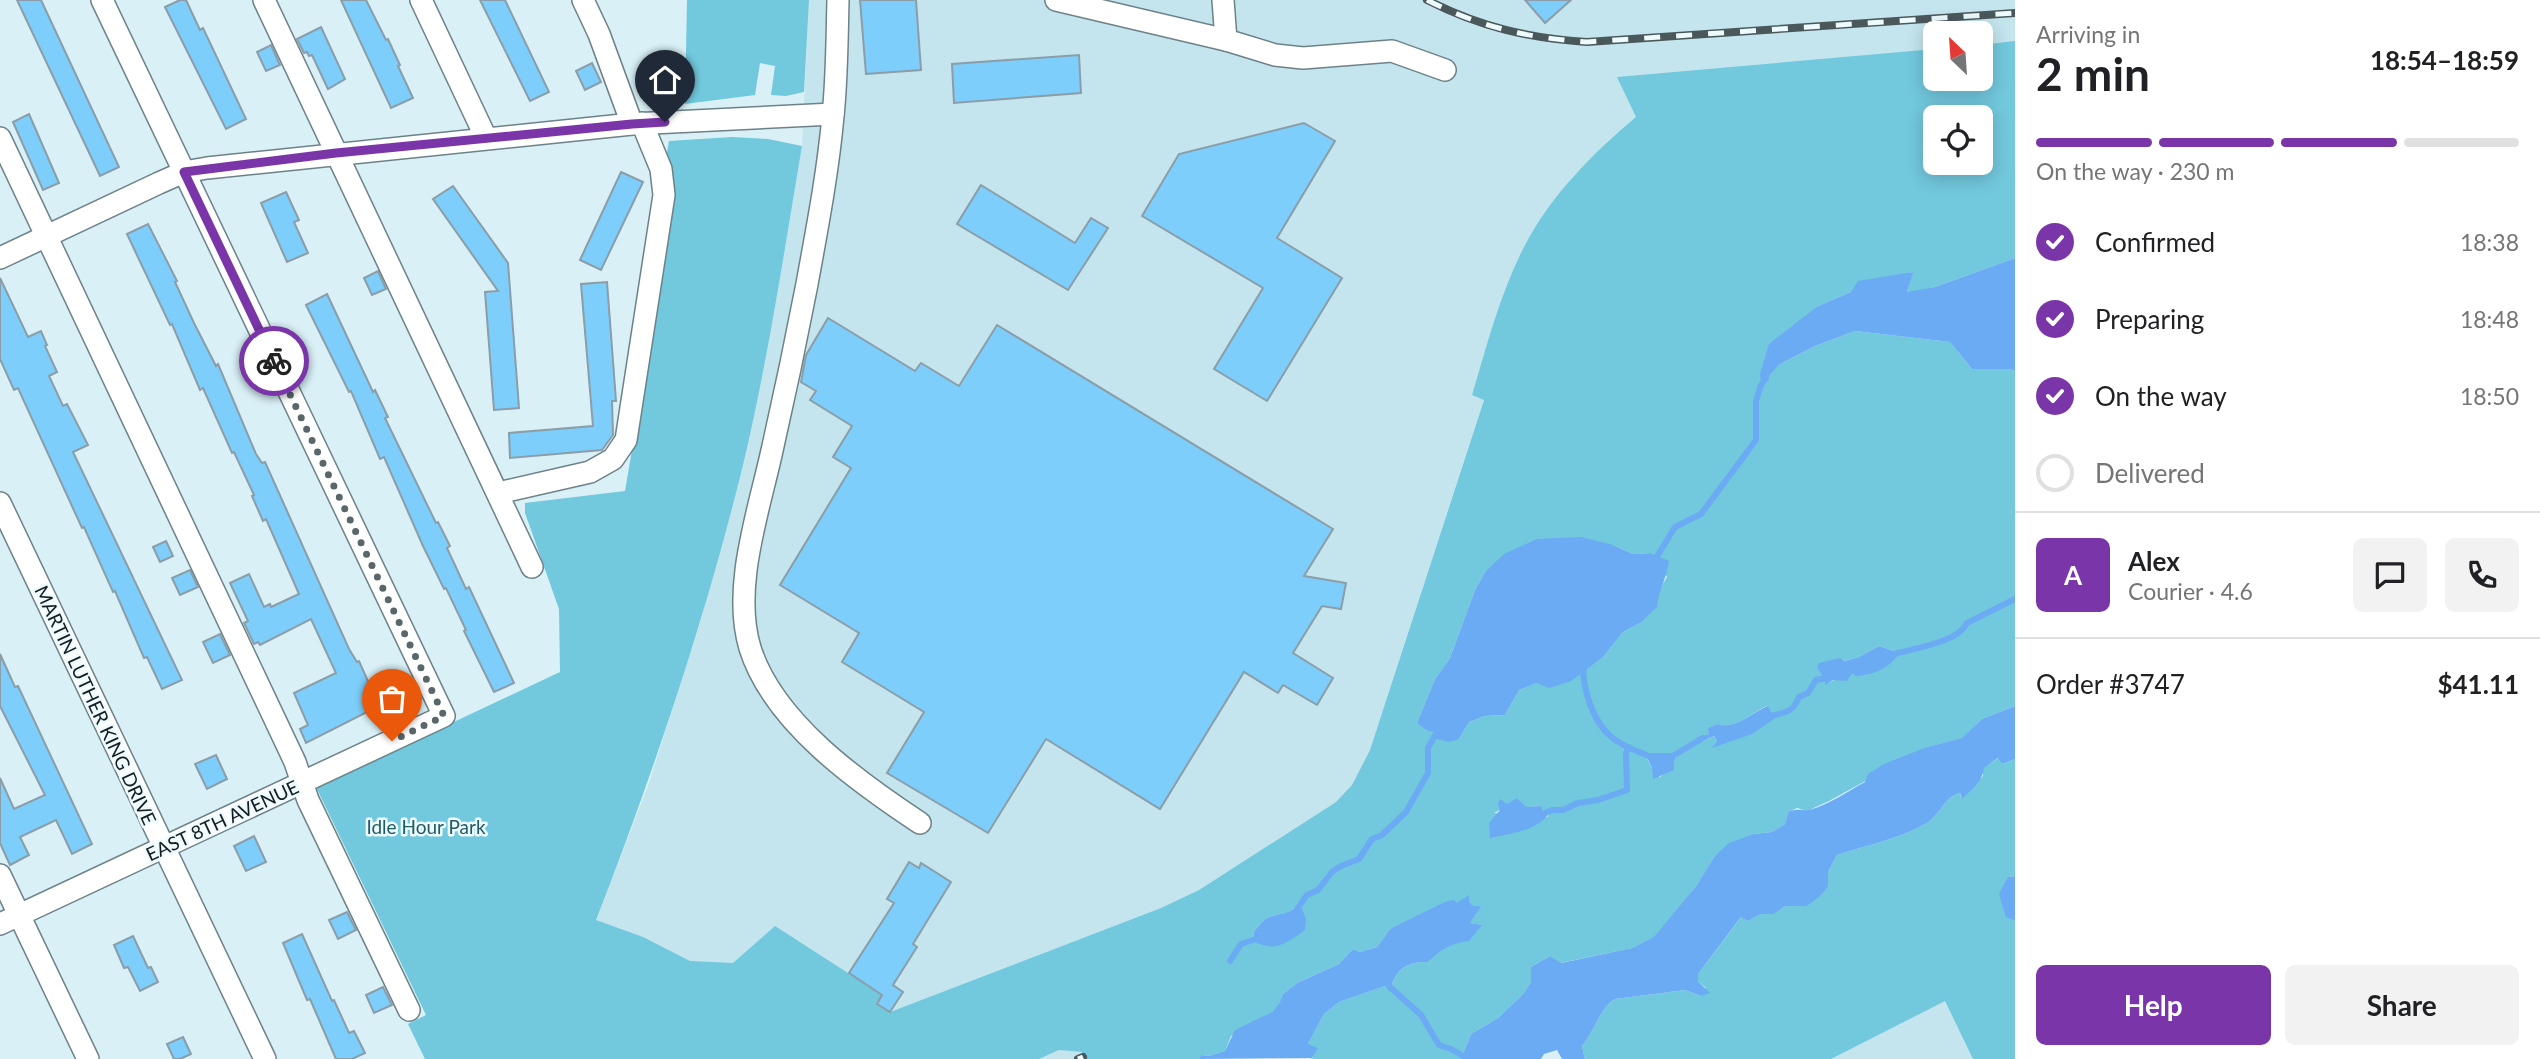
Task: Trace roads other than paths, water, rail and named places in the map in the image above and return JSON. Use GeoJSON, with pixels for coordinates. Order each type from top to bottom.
{"type":"FeatureCollection","features":[{"type":"Feature","properties":{"kind":"street"},"geometry":{"type":"LineString","coordinates":[[102,0],[184,172]]}},
{"type":"Feature","properties":{"kind":"street"},"geometry":{"type":"LineString","coordinates":[[264,0],[533,567]]}},
{"type":"Feature","properties":{"kind":"street"},"geometry":{"type":"LineString","coordinates":[[421,0],[486,138]]}},
{"type":"Feature","properties":{"kind":"street"},"geometry":{"type":"LineString","coordinates":[[498,493],[590,472],[613,459],[626,440],[664,195],[661,169],[637,123],[583,0]]}},
{"type":"Feature","properties":{"kind":"street"},"geometry":{"type":"LineString","coordinates":[[838,0],[830,150],[807,283],[748,565],[745,622],[756,665],[788,714],[844,768],[920,823]]}},
{"type":"Feature","properties":{"kind":"street"},"geometry":{"type":"LineString","coordinates":[[1056,0],[1226,40],[1275,55],[1304,58],[1392,51],[1444,70]]}},
{"type":"Feature","properties":{"kind":"street"},"geometry":{"type":"LineString","coordinates":[[1223,0],[1226,40]]}},
{"type":"Feature","properties":{"kind":"street"},"geometry":{"type":"LineString","coordinates":[[0,258],[184,172],[336,153],[637,123],[833,114]]}},
{"type":"Feature","properties":{"kind":"street"},"geometry":{"type":"LineString","coordinates":[[0,138],[295,762],[308,800],[409,1010]]}},
{"type":"Feature","properties":{"kind":"street","name":"EAST 8TH AVENUE"},"geometry":{"type":"LineString","coordinates":[[9,919],[444,716],[184,172]]}},
{"type":"Feature","properties":{"kind":"street","name":"MARTIN LUTHER KING DRIVE"},"geometry":{"type":"LineString","coordinates":[[0,503],[265,1059]]}},
{"type":"Feature","properties":{"kind":"street"},"geometry":{"type":"LineString","coordinates":[[0,875],[9,919],[88,1059]]}},
{"type":"Feature","properties":{"kind":"waterway"},"geometry":{"type":"LineString","coordinates":[[1653,563],[1675,527],[1701,514],[1756,440],[1756,401],[1766,378]]}},
{"type":"Feature","properties":{"kind":"waterway"},"geometry":{"type":"LineString","coordinates":[[1892,655],[1945,640],[1962,630],[1967,623],[2015,599]]}},
{"type":"Feature","properties":{"kind":"waterway"},"geometry":{"type":"LineString","coordinates":[[1584,665],[1588,698],[1598,722],[1620,743],[1654,758]]}},
{"type":"Feature","properties":{"kind":"waterway"},"geometry":{"type":"LineString","coordinates":[[1767,717],[1790,710],[1799,697],[1808,693],[1816,680],[1832,677]]}},
{"type":"Feature","properties":{"kind":"waterway"},"geometry":{"type":"LineString","coordinates":[[1297,909],[1307,895],[1318,890],[1332,872],[1359,859],[1372,839],[1382,835],[1406,812],[1428,773],[1428,748],[1437,732]]}},
{"type":"Feature","properties":{"kind":"waterway"},"geometry":{"type":"LineString","coordinates":[[1671,757],[1703,738]]}},
{"type":"Feature","properties":{"kind":"waterway"},"geometry":{"type":"LineString","coordinates":[[1545,813],[1627,790],[1628,747]]}},
{"type":"Feature","properties":{"kind":"waterway"},"geometry":{"type":"LineString","coordinates":[[1230,961],[1241,944],[1259,938]]}},
{"type":"Feature","properties":{"kind":"waterway"},"geometry":{"type":"LineString","coordinates":[[1390,987],[1421,1015],[1439,1045],[1469,1059]]}},
{"type":"Feature","properties":{"kind":"railway"},"geometry":{"type":"LineString","coordinates":[[1427,0],[1505,30],[1545,38],[1587,42],[2015,13]]}},
{"type":"Feature","properties":{"kind":"railway"},"geometry":{"type":"LineString","coordinates":[[1078,1059],[1083,1057]]}},
{"type":"Feature","properties":{"kind":"park label","name":"Idle Hour Park"},"geometry":{"type":"Point","coordinates":[426,826]}}]}
